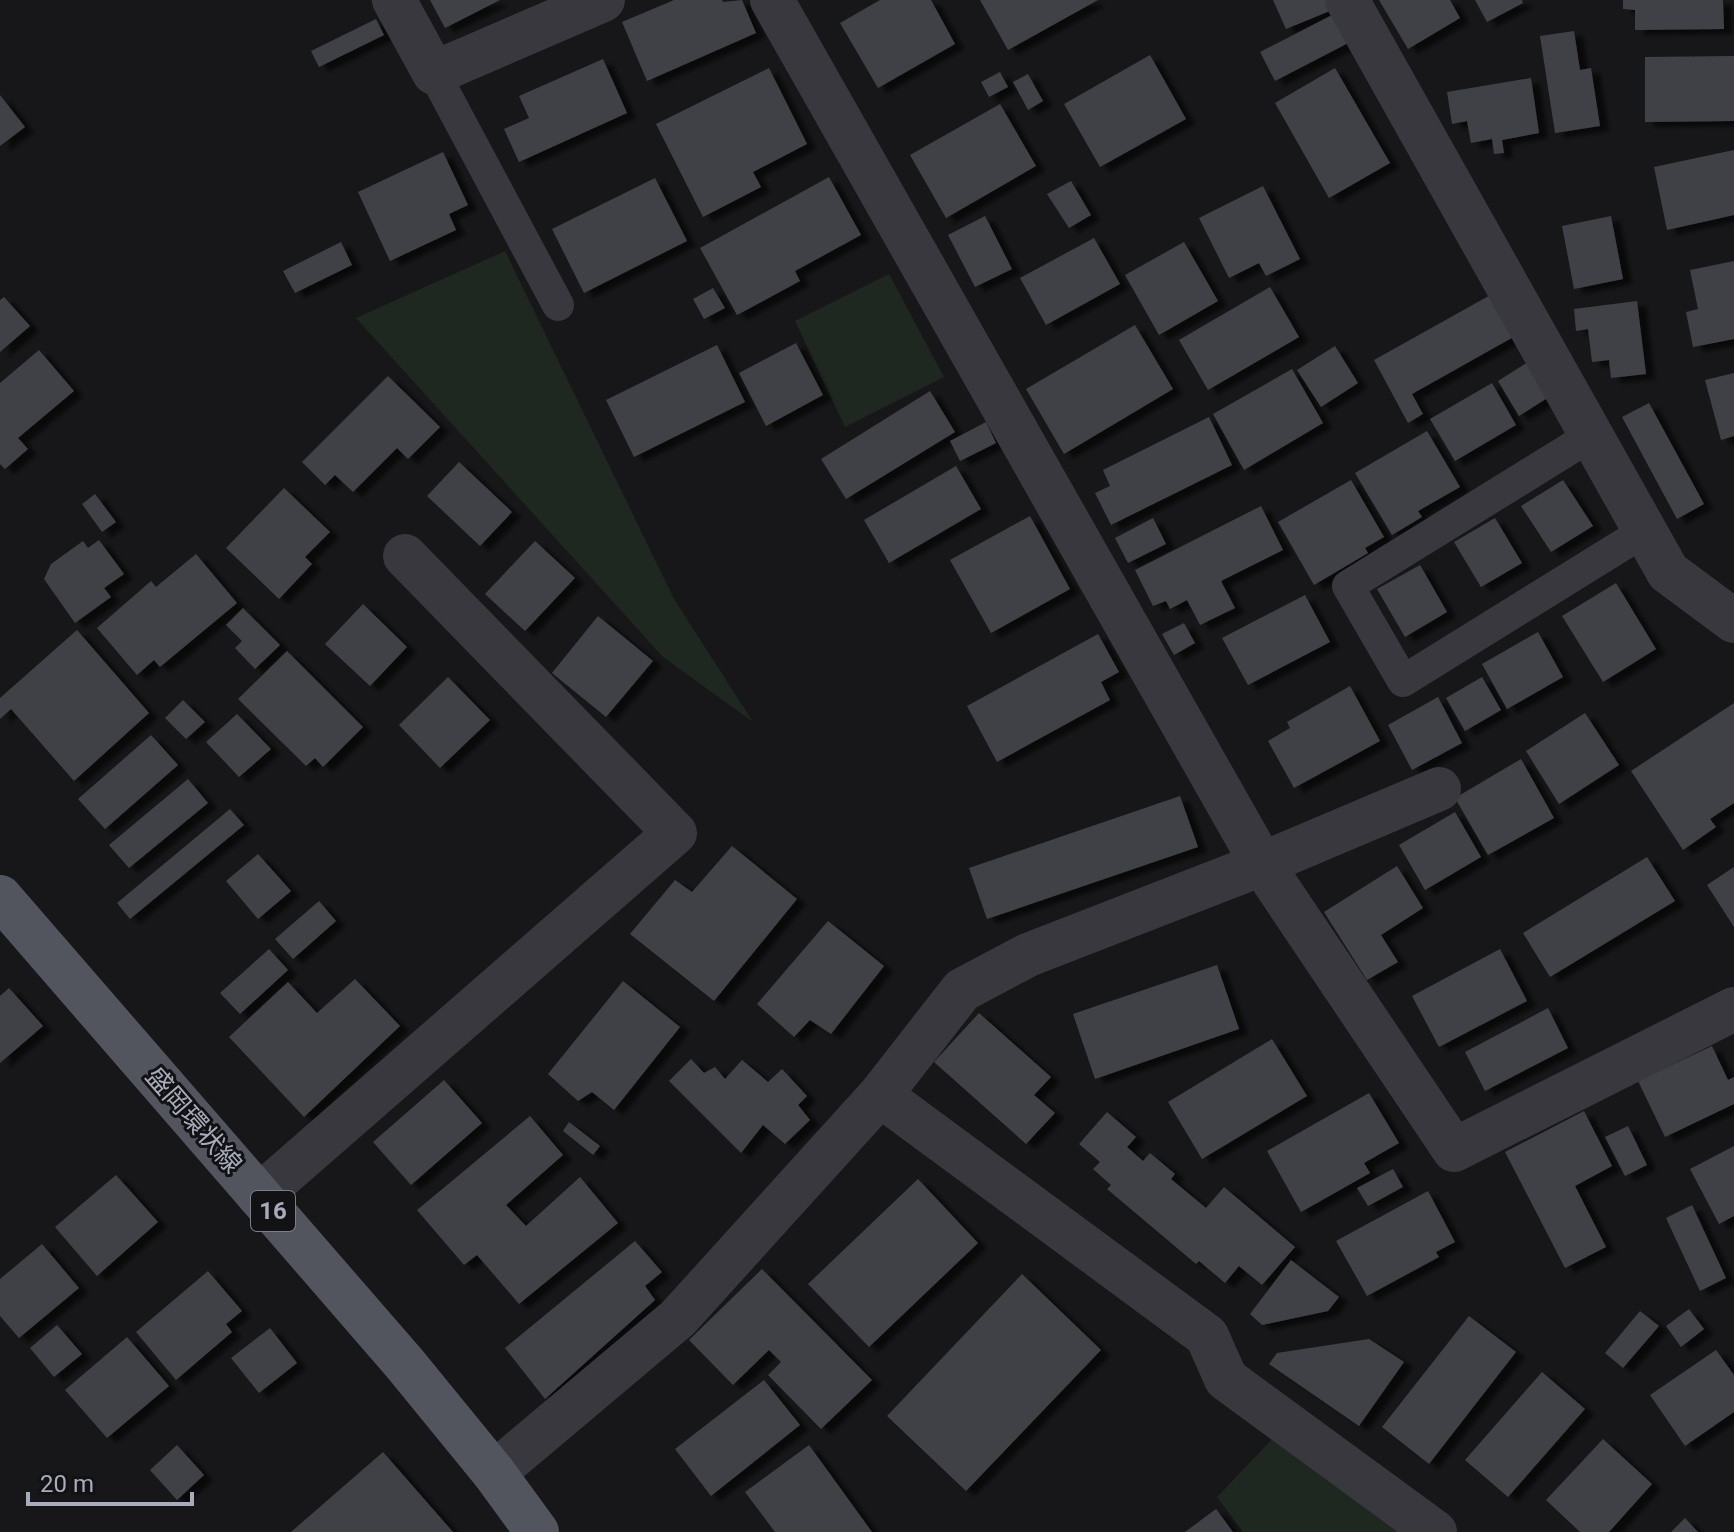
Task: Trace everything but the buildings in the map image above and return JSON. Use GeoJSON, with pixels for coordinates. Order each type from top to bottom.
{"type":"FeatureCollection","features":[{"type":"Feature","properties":{"kind":"main road","name":"盛岡環状線"},"geometry":{"type":"LineString","coordinates":[[0,897],[405,1364],[494,1473],[537,1532]]}},
{"type":"Feature","properties":{"kind":"street"},"geometry":{"type":"LineString","coordinates":[[394,0],[434,73],[603,0]]}},
{"type":"Feature","properties":{"kind":"street"},"geometry":{"type":"LineString","coordinates":[[772,0],[1262,864],[1454,1150],[1734,1009]]}},
{"type":"Feature","properties":{"kind":"street"},"geometry":{"type":"LineString","coordinates":[[1347,0],[1668,572],[1734,621]]}},
{"type":"Feature","properties":{"kind":"street"},"geometry":{"type":"LineString","coordinates":[[259,1196],[675,833],[405,556]]}},
{"type":"Feature","properties":{"kind":"street"},"geometry":{"type":"LineString","coordinates":[[494,1473],[678,1318],[880,1095],[962,990],[1028,955],[1262,864],[1439,789]]}},
{"type":"Feature","properties":{"kind":"street"},"geometry":{"type":"LineString","coordinates":[[880,1095],[1207,1336],[1226,1379],[1435,1532]]}},
{"type":"Feature","properties":{"kind":"lane"},"geometry":{"type":"LineString","coordinates":[[434,73],[558,305]]}},
{"type":"Feature","properties":{"kind":"lane"},"geometry":{"type":"LineString","coordinates":[[1592,435],[1348,586],[1403,681],[1645,531]]}},
{"type":"Feature","properties":{"kind":"shaded area"},"geometry":{"type":"Polygon","coordinates":[[[505,251],[674,599],[753,722],[663,657],[356,318],[505,251]]]}},
{"type":"Feature","properties":{"kind":"shaded area"},"geometry":{"type":"Polygon","coordinates":[[[889,274],[944,377],[845,427],[795,321],[889,274]]]}},
{"type":"Feature","properties":{"kind":"shaded area"},"geometry":{"type":"Polygon","coordinates":[[[1275,1436],[1399,1532],[1243,1532],[1217,1497],[1275,1436]]]}}]}
